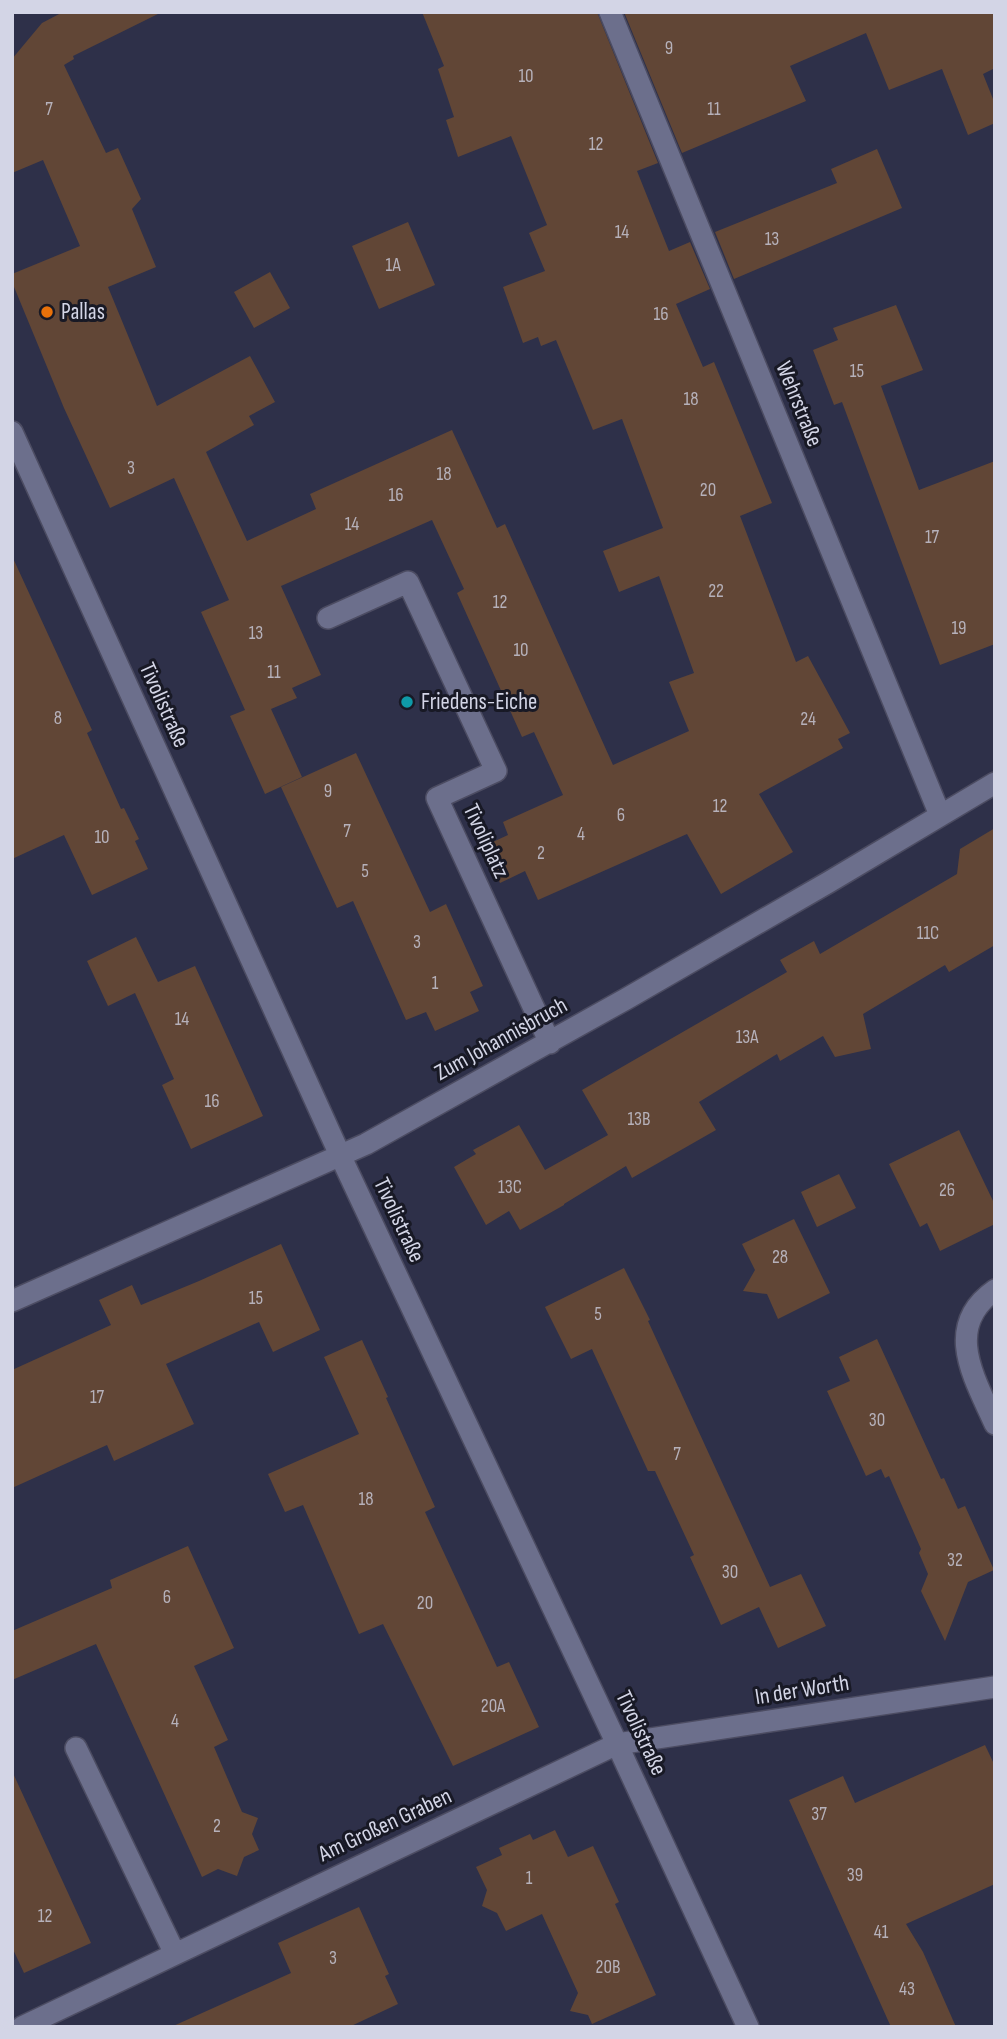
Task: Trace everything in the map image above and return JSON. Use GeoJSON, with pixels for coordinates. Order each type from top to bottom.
{"type":"FeatureCollection","features":[{"type":"Feature","properties":{"kind":"street","name":"Wehrstraße"},"geometry":{"type":"LineString","coordinates":[[610,12],[940,815]]}},
{"type":"Feature","properties":{"kind":"street","name":"Tivolistraße"},"geometry":{"type":"LineString","coordinates":[[12,432],[340,1155],[748,2027]]}},
{"type":"Feature","properties":{"kind":"street","name":"Tivoliplatz"},"geometry":{"type":"LineString","coordinates":[[328,618],[408,582],[496,771],[437,798],[550,1043]]}},
{"type":"Feature","properties":{"kind":"street","name":"Zum Johannisbruch"},"geometry":{"type":"LineString","coordinates":[[12,1301],[366,1144],[550,1043],[995,783]]}},
{"type":"Feature","properties":{"kind":"street"},"geometry":{"type":"LineString","coordinates":[[995,1290],[977,1307],[969,1323],[966,1354],[970,1370],[995,1424]]}},
{"type":"Feature","properties":{"kind":"street","name":"In der Worth"},"geometry":{"type":"LineString","coordinates":[[617,1744],[995,1687]]}},
{"type":"Feature","properties":{"kind":"street","name":"Am Großen Graben"},"geometry":{"type":"LineString","coordinates":[[22,2027],[617,1744]]}},
{"type":"Feature","properties":{"kind":"street"},"geometry":{"type":"LineString","coordinates":[[76,1748],[175,1954]]}},
{"type":"Feature","properties":{"kind":"building"},"geometry":{"type":"Polygon","coordinates":[[[63,12],[162,12],[73,56],[74,59],[64,65],[106,153],[118,148],[141,199],[132,209],[156,267],[108,287],[157,406],[250,356],[275,402],[249,416],[254,425],[206,452],[247,541],[316,509],[310,494],[452,430],[497,528],[505,524],[613,765],[689,731],[669,682],[694,673],[659,576],[619,592],[603,551],[663,528],[622,419],[593,430],[556,340],[541,346],[538,337],[523,343],[503,287],[545,271],[529,233],[547,225],[511,136],[458,157],[446,120],[454,117],[438,69],[444,66],[422,12],[597,12],[658,163],[637,171],[669,251],[690,242],[710,289],[676,304],[703,367],[714,362],[772,503],[740,516],[796,662],[808,656],[850,733],[838,739],[843,748],[759,794],[793,852],[721,894],[687,834],[538,900],[525,871],[500,883],[484,846],[508,835],[503,822],[563,795],[534,732],[522,737],[457,593],[464,589],[432,520],[281,586],[321,675],[292,688],[297,698],[271,709],[302,777],[265,794],[230,716],[245,710],[201,612],[229,600],[174,478],[110,508],[64,408],[12,282],[12,274],[80,246],[43,160],[12,173],[12,59],[42,23],[63,12]]]}},
{"type":"Feature","properties":{"kind":"building"},"geometry":{"type":"Polygon","coordinates":[[[624,12],[995,12],[995,68],[983,74],[995,104],[995,123],[968,135],[942,69],[889,90],[866,33],[790,66],[806,101],[682,153],[624,12]]]}},
{"type":"Feature","properties":{"kind":"building"},"geometry":{"type":"Polygon","coordinates":[[[877,149],[902,208],[734,279],[715,232],[837,183],[831,169],[877,149]]]}},
{"type":"Feature","properties":{"kind":"building"},"geometry":{"type":"Polygon","coordinates":[[[408,222],[435,285],[379,309],[352,246],[408,222]]]}},
{"type":"Feature","properties":{"kind":"building"},"geometry":{"type":"Polygon","coordinates":[[[270,272],[290,308],[254,328],[234,292],[270,272]]]}},
{"type":"Feature","properties":{"kind":"building"},"geometry":{"type":"Polygon","coordinates":[[[896,305],[923,370],[881,386],[919,490],[995,461],[995,644],[940,665],[842,402],[834,405],[813,350],[838,340],[833,328],[896,305]]]}},
{"type":"Feature","properties":{"kind":"building"},"geometry":{"type":"Polygon","coordinates":[[[12,556],[92,730],[87,733],[121,809],[124,808],[139,839],[135,841],[148,869],[92,895],[64,835],[12,859],[12,556]]]}},
{"type":"Feature","properties":{"kind":"building"},"geometry":{"type":"Polygon","coordinates":[[[356,753],[430,912],[446,904],[483,986],[470,992],[479,1011],[435,1031],[426,1012],[406,1020],[353,901],[337,908],[281,787],[356,753]]]}},
{"type":"Feature","properties":{"kind":"building"},"geometry":{"type":"Polygon","coordinates":[[[995,828],[995,945],[949,972],[945,965],[863,1014],[871,1049],[835,1057],[823,1036],[780,1061],[777,1054],[699,1102],[716,1130],[632,1178],[626,1166],[520,1230],[509,1211],[486,1225],[454,1167],[476,1154],[473,1150],[519,1125],[545,1170],[608,1135],[582,1090],[787,972],[780,960],[814,941],[820,954],[957,874],[960,849],[995,828]]]}},
{"type":"Feature","properties":{"kind":"building"},"geometry":{"type":"Polygon","coordinates":[[[136,937],[158,982],[195,966],[263,1116],[191,1149],[162,1085],[174,1079],[135,993],[108,1006],[87,961],[136,937]]]}},
{"type":"Feature","properties":{"kind":"building"},"geometry":{"type":"Polygon","coordinates":[[[959,1130],[995,1205],[995,1224],[940,1251],[927,1223],[920,1227],[889,1164],[959,1130]]]}},
{"type":"Feature","properties":{"kind":"building"},"geometry":{"type":"Polygon","coordinates":[[[839,1174],[856,1208],[817,1227],[801,1192],[839,1174]]]}},
{"type":"Feature","properties":{"kind":"building"},"geometry":{"type":"Polygon","coordinates":[[[794,1219],[830,1293],[778,1319],[767,1294],[743,1291],[755,1270],[742,1244],[794,1219]]]}},
{"type":"Feature","properties":{"kind":"building"},"geometry":{"type":"Polygon","coordinates":[[[281,1244],[320,1330],[273,1352],[259,1322],[166,1364],[194,1424],[114,1461],[107,1445],[12,1488],[12,1370],[111,1325],[99,1300],[132,1285],[141,1305],[281,1244]]]}},
{"type":"Feature","properties":{"kind":"building"},"geometry":{"type":"Polygon","coordinates":[[[624,1268],[770,1587],[801,1574],[826,1626],[778,1648],[759,1607],[721,1625],[690,1557],[694,1555],[655,1471],[648,1471],[592,1349],[571,1359],[545,1307],[624,1268]]]}},
{"type":"Feature","properties":{"kind":"building"},"geometry":{"type":"Polygon","coordinates":[[[877,1339],[941,1479],[944,1478],[958,1509],[965,1506],[994,1570],[968,1582],[945,1641],[921,1591],[928,1574],[919,1553],[921,1549],[889,1476],[885,1478],[881,1469],[866,1476],[827,1391],[850,1381],[839,1357],[877,1339]]]}},
{"type":"Feature","properties":{"kind":"building"},"geometry":{"type":"Polygon","coordinates":[[[362,1340],[435,1507],[425,1512],[497,1667],[509,1662],[539,1727],[453,1766],[383,1624],[359,1634],[303,1505],[285,1512],[268,1474],[359,1434],[324,1357],[362,1340]]]}},
{"type":"Feature","properties":{"kind":"building"},"geometry":{"type":"Polygon","coordinates":[[[188,1546],[234,1648],[194,1666],[228,1740],[214,1747],[242,1812],[258,1818],[252,1834],[259,1850],[244,1857],[237,1876],[218,1869],[202,1877],[96,1644],[12,1680],[12,1631],[112,1588],[110,1580],[188,1546]]]}},
{"type":"Feature","properties":{"kind":"building"},"geometry":{"type":"Polygon","coordinates":[[[985,1745],[995,1766],[995,1884],[906,1924],[923,1952],[956,2027],[891,2027],[789,1800],[843,1776],[855,1803],[985,1745]]]}},
{"type":"Feature","properties":{"kind":"building"},"geometry":{"type":"Polygon","coordinates":[[[12,1771],[91,1943],[24,1973],[12,1947],[12,1771]]]}},
{"type":"Feature","properties":{"kind":"building"},"geometry":{"type":"Polygon","coordinates":[[[555,1830],[568,1857],[593,1846],[619,1902],[615,1904],[656,1995],[592,2024],[588,2015],[570,2011],[578,1993],[542,1914],[506,1931],[497,1913],[482,1906],[487,1890],[476,1867],[502,1855],[499,1848],[530,1834],[533,1840],[555,1830]]]}},
{"type":"Feature","properties":{"kind":"building"},"geometry":{"type":"Polygon","coordinates":[[[359,1907],[389,1974],[385,1976],[398,2004],[349,2027],[171,2027],[291,1973],[278,1943],[359,1907]]]}},
{"type":"Feature","properties":{"kind":"place","name":"Pallas"},"geometry":{"type":"Point","coordinates":[47,312]}},
{"type":"Feature","properties":{"kind":"place","name":"Friedens-Eiche"},"geometry":{"type":"Point","coordinates":[407,702]}}]}
